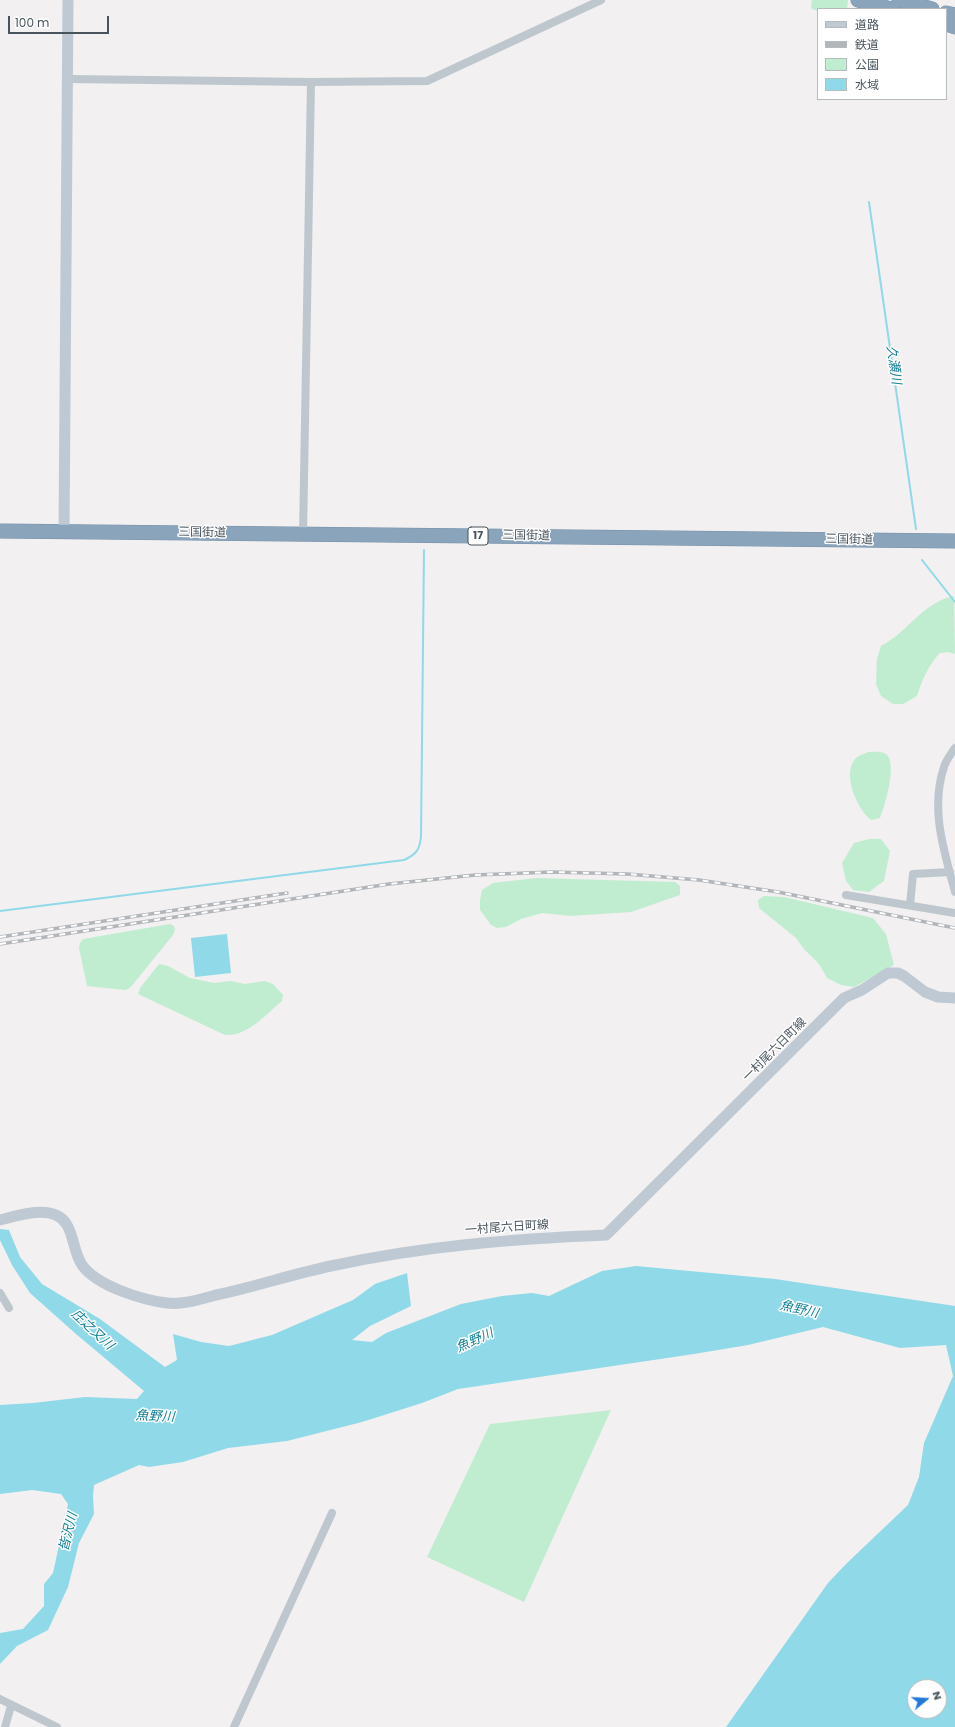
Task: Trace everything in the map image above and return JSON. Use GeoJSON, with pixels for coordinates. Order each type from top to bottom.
{"type":"FeatureCollection","features":[{"type":"Feature","properties":{"kind":"highway"},"geometry":{"type":"LineString","coordinates":[[858,0],[887,8]]}},
{"type":"Feature","properties":{"kind":"highway"},"geometry":{"type":"LineString","coordinates":[[900,0],[928,8]]}},
{"type":"Feature","properties":{"kind":"highway","name":"三国街道"},"geometry":{"type":"LineString","coordinates":[[0,530],[955,541]]}},
{"type":"Feature","properties":{"kind":"main road"},"geometry":{"type":"LineString","coordinates":[[64,531],[68,0]]}},
{"type":"Feature","properties":{"kind":"main road","name":"一村尾六日町線"},"geometry":{"type":"LineString","coordinates":[[0,1220],[44,1211],[57,1216],[67,1224],[81,1264],[97,1280],[150,1300],[169,1303],[189,1302],[330,1266],[436,1247],[488,1241],[606,1235],[844,998],[862,990],[888,973],[898,973],[925,992],[938,997],[955,998]]}},
{"type":"Feature","properties":{"kind":"street"},"geometry":{"type":"LineString","coordinates":[[68,79],[311,82],[427,81],[601,0]]}},
{"type":"Feature","properties":{"kind":"street"},"geometry":{"type":"LineString","coordinates":[[303,534],[311,82]]}},
{"type":"Feature","properties":{"kind":"street"},"geometry":{"type":"LineString","coordinates":[[955,748],[944,765],[938,804],[939,828],[955,892]]}},
{"type":"Feature","properties":{"kind":"street"},"geometry":{"type":"LineString","coordinates":[[910,905],[913,874],[950,872]]}},
{"type":"Feature","properties":{"kind":"street"},"geometry":{"type":"LineString","coordinates":[[846,895],[955,913]]}},
{"type":"Feature","properties":{"kind":"street"},"geometry":{"type":"LineString","coordinates":[[0,1293],[9,1308]]}},
{"type":"Feature","properties":{"kind":"street"},"geometry":{"type":"LineString","coordinates":[[234,1727],[332,1513]]}},
{"type":"Feature","properties":{"kind":"street"},"geometry":{"type":"LineString","coordinates":[[0,1699],[11,1706],[57,1727]]}},
{"type":"Feature","properties":{"kind":"street"},"geometry":{"type":"LineString","coordinates":[[5,1727],[11,1706]]}},
{"type":"Feature","properties":{"kind":"green space"},"geometry":{"type":"Polygon","coordinates":[[[812,0],[848,0],[847,8],[817,8],[817,11],[811,7],[812,0]]]}},
{"type":"Feature","properties":{"kind":"green space"},"geometry":{"type":"Polygon","coordinates":[[[954,596],[955,654],[948,652],[940,653],[932,662],[926,673],[917,696],[903,704],[893,704],[881,696],[876,684],[877,659],[881,646],[891,640],[933,604],[954,596]]]}},
{"type":"Feature","properties":{"kind":"green space"},"geometry":{"type":"Polygon","coordinates":[[[868,752],[880,752],[886,754],[891,766],[891,775],[885,804],[880,818],[871,820],[856,800],[850,781],[850,772],[856,758],[868,752]]]}},
{"type":"Feature","properties":{"kind":"green space"},"geometry":{"type":"Polygon","coordinates":[[[869,839],[881,839],[890,851],[884,881],[869,892],[853,890],[846,881],[842,863],[854,843],[869,839]]]}},
{"type":"Feature","properties":{"kind":"green space"},"geometry":{"type":"Polygon","coordinates":[[[536,878],[675,882],[680,886],[680,895],[631,912],[570,916],[542,913],[521,919],[506,927],[497,928],[491,925],[480,910],[482,890],[493,883],[536,878]]]}},
{"type":"Feature","properties":{"kind":"green space"},"geometry":{"type":"Polygon","coordinates":[[[764,896],[784,897],[873,918],[886,934],[894,965],[854,987],[841,985],[827,978],[819,964],[804,949],[796,938],[759,908],[758,900],[764,896]]]}},
{"type":"Feature","properties":{"kind":"green space"},"geometry":{"type":"Polygon","coordinates":[[[170,924],[174,926],[175,930],[173,935],[130,988],[125,990],[87,986],[79,948],[83,939],[170,924]]]}},
{"type":"Feature","properties":{"kind":"green space"},"geometry":{"type":"Polygon","coordinates":[[[159,964],[168,966],[190,978],[214,983],[230,981],[245,984],[265,981],[273,984],[283,995],[282,1001],[248,1029],[225,1035],[138,994],[140,988],[159,964]]]}},
{"type":"Feature","properties":{"kind":"green space"},"geometry":{"type":"Polygon","coordinates":[[[611,1410],[524,1602],[427,1557],[490,1424],[611,1410]]]}},
{"type":"Feature","properties":{"kind":"water"},"geometry":{"type":"Polygon","coordinates":[[[227,934],[231,973],[195,977],[191,938],[227,934]]]}},
{"type":"Feature","properties":{"kind":"water"},"geometry":{"type":"Polygon","coordinates":[[[0,1229],[9,1230],[20,1257],[42,1284],[100,1319],[165,1367],[177,1360],[173,1334],[201,1342],[229,1346],[272,1335],[353,1300],[375,1284],[407,1273],[411,1306],[370,1326],[352,1340],[372,1342],[386,1333],[461,1304],[502,1296],[532,1293],[549,1296],[602,1271],[636,1266],[775,1279],[955,1306],[955,1727],[726,1727],[828,1583],[908,1505],[919,1477],[924,1443],[953,1376],[946,1345],[900,1348],[823,1327],[748,1345],[458,1389],[422,1403],[362,1422],[287,1441],[228,1448],[183,1462],[149,1467],[139,1465],[94,1485],[94,1514],[79,1543],[68,1587],[48,1630],[17,1646],[0,1664],[0,1633],[23,1629],[44,1606],[44,1584],[53,1573],[68,1504],[61,1494],[32,1490],[0,1494],[0,1405],[85,1397],[137,1399],[144,1391],[30,1293],[12,1265],[0,1240],[0,1229]]]}},
{"type":"Feature","properties":{"kind":"waterway","name":"久瀬川"},"geometry":{"type":"LineString","coordinates":[[869,202],[916,529]]}},
{"type":"Feature","properties":{"kind":"waterway"},"geometry":{"type":"LineString","coordinates":[[0,911],[404,860],[412,856],[419,848],[421,836],[424,550]]}},
{"type":"Feature","properties":{"kind":"waterway","name":"久瀬川"},"geometry":{"type":"LineString","coordinates":[[922,560],[955,602]]}},
{"type":"Feature","properties":{"kind":"railway"},"geometry":{"type":"LineString","coordinates":[[0,944],[389,884],[475,875],[552,872],[627,874],[699,880],[778,892],[955,928]]}},
{"type":"Feature","properties":{"kind":"railway"},"geometry":{"type":"LineString","coordinates":[[0,937],[287,893]]}},
{"type":"Feature","properties":{"kind":"water label","name":"魚野川"},"geometry":{"type":"Point","coordinates":[799,1310]}},
{"type":"Feature","properties":{"kind":"water label","name":"庄之又川"},"geometry":{"type":"Point","coordinates":[92,1330]}},
{"type":"Feature","properties":{"kind":"water label","name":"魚野川"},"geometry":{"type":"Point","coordinates":[475,1341]}},
{"type":"Feature","properties":{"kind":"water label","name":"魚野川"},"geometry":{"type":"Point","coordinates":[155,1417]}},
{"type":"Feature","properties":{"kind":"water label","name":"皆沢川"},"geometry":{"type":"Point","coordinates":[69,1532]}}]}
